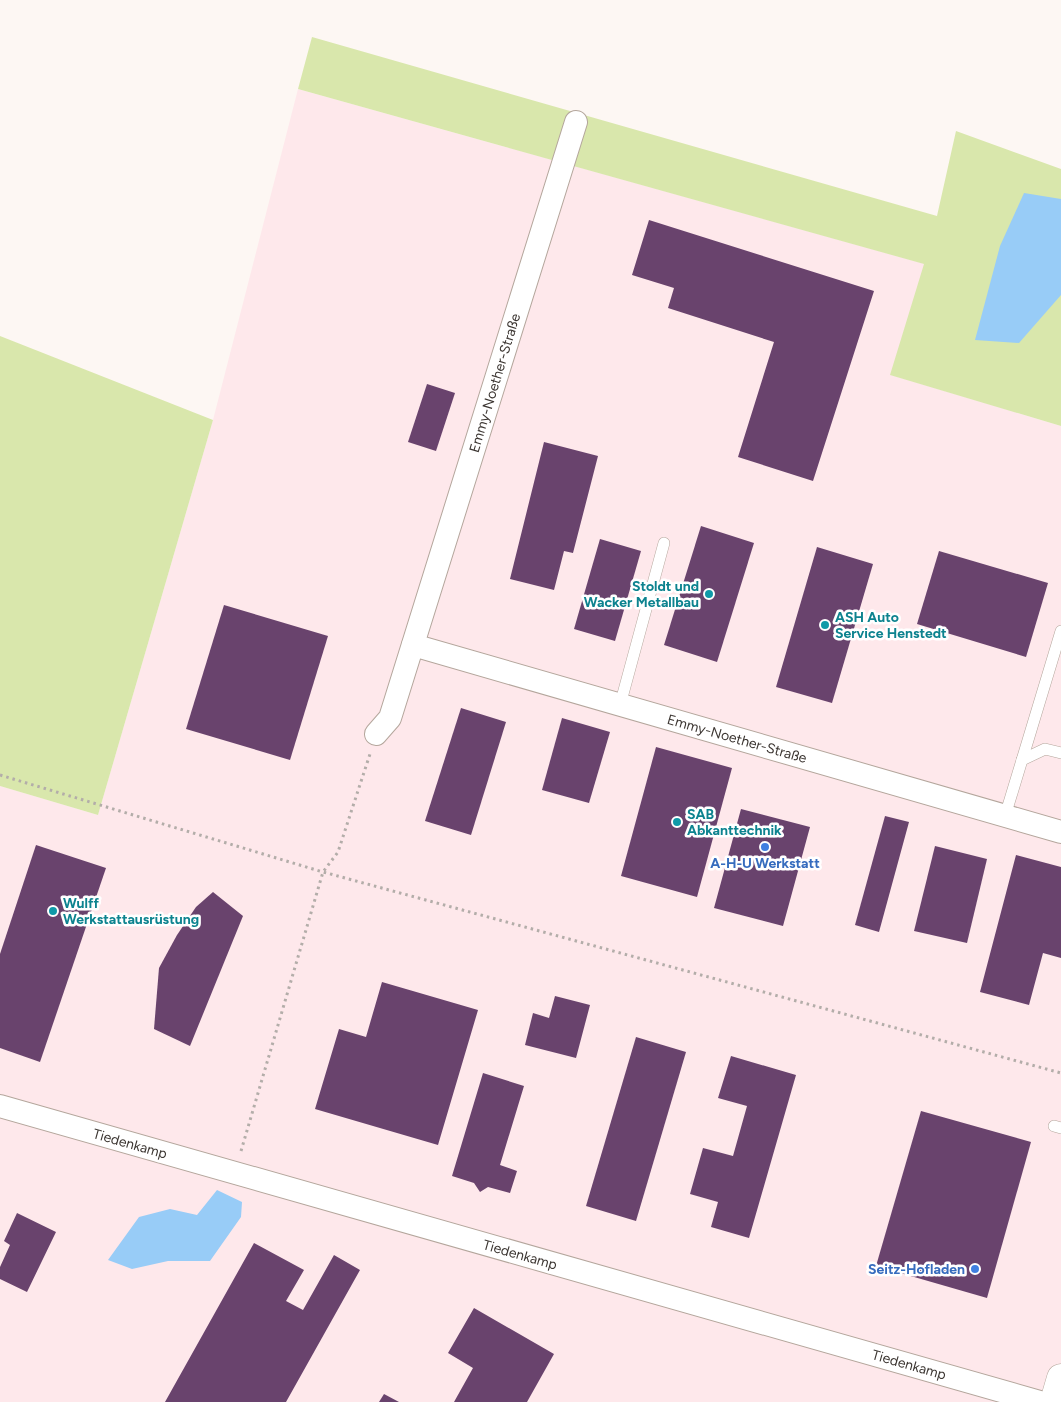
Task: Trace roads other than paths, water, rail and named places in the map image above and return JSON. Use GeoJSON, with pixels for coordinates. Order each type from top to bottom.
{"type":"FeatureCollection","features":[{"type":"Feature","properties":{"kind":"street","name":"Emmy-Noether-Straße"},"geometry":{"type":"LineString","coordinates":[[376,734],[390,718],[576,122]]}},
{"type":"Feature","properties":{"kind":"street","name":"Emmy-Noether-Straße"},"geometry":{"type":"LineString","coordinates":[[413,645],[1061,832]]}},
{"type":"Feature","properties":{"kind":"street","name":"Tiedenkamp"},"geometry":{"type":"LineString","coordinates":[[0,1106],[1040,1402]]}},
{"type":"Feature","properties":{"kind":"street"},"geometry":{"type":"LineString","coordinates":[[1054,1402],[1061,1378]]}},
{"type":"Feature","properties":{"kind":"lane"},"geometry":{"type":"LineString","coordinates":[[620,705],[664,543]]}},
{"type":"Feature","properties":{"kind":"lane"},"geometry":{"type":"LineString","coordinates":[[1005,816],[1061,631]]}},
{"type":"Feature","properties":{"kind":"lane"},"geometry":{"type":"LineString","coordinates":[[1022,760],[1044,749],[1061,753]]}},
{"type":"Feature","properties":{"kind":"water"},"geometry":{"type":"Polygon","coordinates":[[[1024,193],[1061,199],[1061,295],[1019,343],[975,340],[1000,246],[1024,193]]]}},
{"type":"Feature","properties":{"kind":"water"},"geometry":{"type":"Polygon","coordinates":[[[217,1190],[242,1202],[241,1217],[210,1261],[168,1261],[132,1269],[108,1260],[139,1217],[170,1209],[197,1215],[217,1190]]]}},
{"type":"Feature","properties":{"kind":"place","name":"Stoldt und Wacker Metallbau"},"geometry":{"type":"Point","coordinates":[709,594]}},
{"type":"Feature","properties":{"kind":"place","name":"ASH Auto Service Henstedt"},"geometry":{"type":"Point","coordinates":[825,625]}},
{"type":"Feature","properties":{"kind":"place","name":"SAB Abkanttechnik"},"geometry":{"type":"Point","coordinates":[677,822]}},
{"type":"Feature","properties":{"kind":"place","name":"A-H-U Werkstatt"},"geometry":{"type":"Point","coordinates":[765,847]}},
{"type":"Feature","properties":{"kind":"place","name":"Wulff Werkstattausrüstung"},"geometry":{"type":"Point","coordinates":[53,911]}},
{"type":"Feature","properties":{"kind":"place","name":"Seitz-Hofladen"},"geometry":{"type":"Point","coordinates":[975,1269]}}]}
